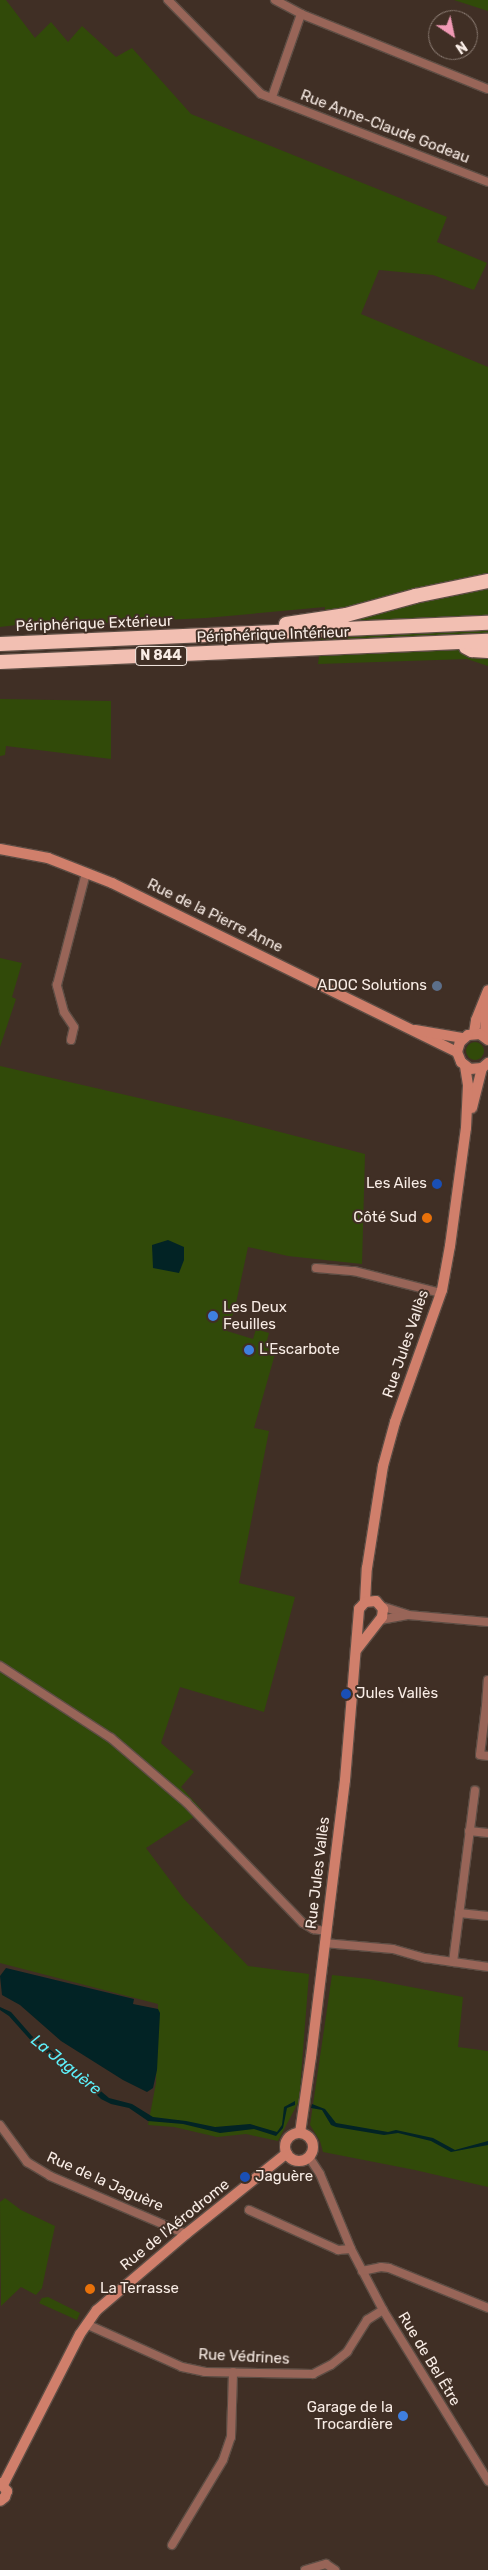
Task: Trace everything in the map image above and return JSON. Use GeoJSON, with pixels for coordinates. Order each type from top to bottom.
{"type":"FeatureCollection","features":[{"type":"Feature","properties":{"kind":"highway"},"geometry":{"type":"LineString","coordinates":[[244,634],[260,626],[303,623],[346,615],[415,596],[488,581]]}},
{"type":"Feature","properties":{"kind":"highway","name":"Périphérique Extérieur"},"geometry":{"type":"LineString","coordinates":[[0,644],[488,623]]}},
{"type":"Feature","properties":{"kind":"highway","name":"Périphérique Intérieur"},"geometry":{"type":"LineString","coordinates":[[0,662],[488,641]]}},
{"type":"Feature","properties":{"kind":"highway"},"geometry":{"type":"LineString","coordinates":[[458,643],[472,650],[488,651]]}},
{"type":"Feature","properties":{"kind":"street","name":"Rue Anne-Claude Godeau"},"geometry":{"type":"LineString","coordinates":[[168,0],[261,94],[488,182]]}},
{"type":"Feature","properties":{"kind":"street"},"geometry":{"type":"LineString","coordinates":[[275,0],[297,12],[488,89]]}},
{"type":"Feature","properties":{"kind":"street"},"geometry":{"type":"LineString","coordinates":[[272,97],[297,12],[292,0]]}},
{"type":"Feature","properties":{"kind":"street","name":"Rue de la Pierre Anne"},"geometry":{"type":"LineString","coordinates":[[0,849],[48,858],[159,905],[457,1052]]}},
{"type":"Feature","properties":{"kind":"street"},"geometry":{"type":"LineString","coordinates":[[72,1040],[74,1027],[64,1012],[57,985],[86,873]]}},
{"type":"Feature","properties":{"kind":"street"},"geometry":{"type":"LineString","coordinates":[[474,1034],[476,1020],[487,992]]}},
{"type":"Feature","properties":{"kind":"street"},"geometry":{"type":"LineString","coordinates":[[486,1064],[476,1069],[465,1066],[457,1052],[463,1038],[474,1034],[487,1038],[487,992]]}},
{"type":"Feature","properties":{"kind":"street","name":"Rue de la Pierre Anne"},"geometry":{"type":"LineString","coordinates":[[409,1029],[463,1038]]}},
{"type":"Feature","properties":{"kind":"street","name":"Rue Jules Vallès"},"geometry":{"type":"LineString","coordinates":[[466,1128],[486,1064]]}},
{"type":"Feature","properties":{"kind":"street","name":"Rue Jules Vallès"},"geometry":{"type":"LineString","coordinates":[[365,1602],[367,1568],[383,1466],[395,1422],[440,1293],[450,1246],[466,1128],[468,1085],[465,1066]]}},
{"type":"Feature","properties":{"kind":"street"},"geometry":{"type":"LineString","coordinates":[[316,1268],[354,1271],[440,1293]]}},
{"type":"Feature","properties":{"kind":"street","name":"Rue Jules Vallès"},"geometry":{"type":"LineString","coordinates":[[367,1568],[379,1604]]}},
{"type":"Feature","properties":{"kind":"street"},"geometry":{"type":"LineString","coordinates":[[408,1614],[369,1624],[360,1618],[359,1609],[365,1602],[379,1604],[408,1614],[488,1622]]}},
{"type":"Feature","properties":{"kind":"street"},"geometry":{"type":"LineString","coordinates":[[378,1622],[383,1613],[379,1604]]}},
{"type":"Feature","properties":{"kind":"street","name":"Rue Jules Vallès"},"geometry":{"type":"LineString","coordinates":[[300,2133],[344,1780],[360,1618]]}},
{"type":"Feature","properties":{"kind":"street","name":"Rue Jules Vallès"},"geometry":{"type":"LineString","coordinates":[[357,1649],[378,1622]]}},
{"type":"Feature","properties":{"kind":"street"},"geometry":{"type":"LineString","coordinates":[[0,1666],[111,1738],[186,1802],[303,1924],[312,1929],[326,1931]]}},
{"type":"Feature","properties":{"kind":"street"},"geometry":{"type":"LineString","coordinates":[[488,1680],[487,1706],[480,1755],[488,1756]]}},
{"type":"Feature","properties":{"kind":"street"},"geometry":{"type":"LineString","coordinates":[[453,1962],[474,1790]]}},
{"type":"Feature","properties":{"kind":"street"},"geometry":{"type":"LineString","coordinates":[[469,1831],[488,1833]]}},
{"type":"Feature","properties":{"kind":"street"},"geometry":{"type":"LineString","coordinates":[[458,1912],[488,1916]]}},
{"type":"Feature","properties":{"kind":"street"},"geometry":{"type":"LineString","coordinates":[[324,1943],[393,1949],[425,1958],[488,1967]]}},
{"type":"Feature","properties":{"kind":"street","name":"Rue de la Jaguère"},"geometry":{"type":"LineString","coordinates":[[0,2126],[27,2162],[50,2176],[186,2234]]}},
{"type":"Feature","properties":{"kind":"street"},"geometry":{"type":"LineString","coordinates":[[300,2133],[311,2140],[313,2149],[309,2157],[297,2160],[287,2154],[286,2146],[289,2138],[300,2133]]}},
{"type":"Feature","properties":{"kind":"street","name":"Rue de l'Aérodrome"},"geometry":{"type":"LineString","coordinates":[[0,2501],[7,2494],[2,2484],[86,2324],[104,2301],[287,2154]]}},
{"type":"Feature","properties":{"kind":"street","name":"Rue de Bel Être"},"geometry":{"type":"LineString","coordinates":[[309,2157],[320,2174],[362,2271],[383,2310],[488,2481]]}},
{"type":"Feature","properties":{"kind":"street"},"geometry":{"type":"LineString","coordinates":[[249,2210],[338,2250],[352,2249]]}},
{"type":"Feature","properties":{"kind":"street"},"geometry":{"type":"LineString","coordinates":[[362,2271],[381,2266],[389,2268],[488,2308]]}},
{"type":"Feature","properties":{"kind":"street","name":"Rue Védrines"},"geometry":{"type":"LineString","coordinates":[[86,2324],[182,2367],[205,2372],[313,2374],[331,2365],[347,2352],[367,2320],[383,2310]]}},
{"type":"Feature","properties":{"kind":"street"},"geometry":{"type":"LineString","coordinates":[[172,2545],[223,2460],[231,2437],[233,2372]]}},
{"type":"Feature","properties":{"kind":"street"},"geometry":{"type":"LineString","coordinates":[[305,2570],[326,2564],[335,2570]]}},
{"type":"Feature","properties":{"kind":"green space"},"geometry":{"type":"Polygon","coordinates":[[[0,0],[6,0],[35,38],[51,22],[68,42],[82,26],[116,57],[132,48],[191,114],[447,217],[437,242],[487,263],[474,290],[433,275],[379,270],[361,314],[488,367],[488,666],[467,659],[318,664],[325,607],[206,618],[60,625],[54,622],[41,622],[0,627],[0,0]]]}},
{"type":"Feature","properties":{"kind":"green space"},"geometry":{"type":"Polygon","coordinates":[[[454,0],[488,0],[488,11],[454,0]]]}},
{"type":"Feature","properties":{"kind":"green space"},"geometry":{"type":"Polygon","coordinates":[[[0,699],[111,701],[111,759],[6,746],[5,755],[0,756],[0,699]]]}},
{"type":"Feature","properties":{"kind":"green space"},"geometry":{"type":"Polygon","coordinates":[[[0,958],[22,963],[12,997],[16,999],[0,1047],[0,958]]]}},
{"type":"Feature","properties":{"kind":"green space"},"geometry":{"type":"Polygon","coordinates":[[[471,1042],[479,1042],[484,1047],[482,1058],[471,1060],[466,1055],[466,1047],[471,1042]]]}},
{"type":"Feature","properties":{"kind":"green space"},"geometry":{"type":"Polygon","coordinates":[[[0,1066],[230,1119],[365,1154],[362,1264],[288,1256],[248,1247],[235,1308],[227,1331],[253,1339],[256,1329],[269,1333],[266,1344],[277,1347],[254,1428],[269,1431],[239,1583],[295,1597],[264,1712],[180,1687],[161,1743],[194,1772],[181,1787],[203,1811],[146,1848],[184,1899],[248,1966],[309,1974],[299,2101],[278,2141],[246,2134],[217,2137],[174,2127],[148,2125],[156,2083],[158,2004],[0,1963],[0,1066]]]}},
{"type":"Feature","properties":{"kind":"green space"},"geometry":{"type":"Polygon","coordinates":[[[332,1975],[369,1979],[463,1997],[458,2047],[488,2051],[488,2187],[323,2152],[320,2141],[310,2125],[332,1975]]]}},
{"type":"Feature","properties":{"kind":"green space"},"geometry":{"type":"Polygon","coordinates":[[[5,2198],[21,2210],[55,2226],[42,2288],[36,2295],[21,2287],[1,2306],[0,2202],[5,2198]]]}},
{"type":"Feature","properties":{"kind":"green space"},"geometry":{"type":"Polygon","coordinates":[[[48,2297],[80,2313],[77,2320],[39,2303],[42,2298],[48,2297]]]}},
{"type":"Feature","properties":{"kind":"water"},"geometry":{"type":"Polygon","coordinates":[[[168,1240],[184,1247],[184,1260],[179,1273],[153,1268],[152,1245],[168,1240]]]}},
{"type":"Feature","properties":{"kind":"water"},"geometry":{"type":"Polygon","coordinates":[[[6,1968],[134,1999],[133,2004],[158,2009],[160,2013],[157,2070],[153,2088],[147,2092],[123,2080],[61,2041],[20,2005],[2,1995],[0,1976],[6,1968]]]}},
{"type":"Feature","properties":{"kind":"water","name":"La Jaguère"},"geometry":{"type":"Polygon","coordinates":[[[0,2007],[11,2012],[32,2036],[109,2098],[132,2104],[153,2117],[215,2127],[250,2124],[277,2132],[282,2125],[284,2107],[295,2101],[295,2105],[287,2108],[283,2128],[276,2136],[254,2129],[220,2133],[183,2124],[148,2121],[129,2108],[111,2104],[101,2099],[75,2073],[34,2044],[9,2016],[0,2010],[0,2007]]]}},
{"type":"Feature","properties":{"kind":"water"},"geometry":{"type":"Polygon","coordinates":[[[312,2104],[325,2109],[336,2123],[388,2132],[396,2130],[433,2138],[455,2150],[488,2141],[488,2145],[451,2152],[431,2141],[398,2133],[384,2135],[336,2127],[331,2125],[322,2110],[311,2108],[312,2104]]]}},
{"type":"Feature","properties":{"kind":"place","name":"ADOC Solutions"},"geometry":{"type":"Point","coordinates":[437,986]}},
{"type":"Feature","properties":{"kind":"place","name":"Les Ailes"},"geometry":{"type":"Point","coordinates":[437,1184]}},
{"type":"Feature","properties":{"kind":"place","name":"Côté Sud"},"geometry":{"type":"Point","coordinates":[427,1218]}},
{"type":"Feature","properties":{"kind":"place","name":"Les Deux Feuilles"},"geometry":{"type":"Point","coordinates":[213,1316]}},
{"type":"Feature","properties":{"kind":"place","name":"L'Escarbote"},"geometry":{"type":"Point","coordinates":[249,1350]}},
{"type":"Feature","properties":{"kind":"place","name":"Jules Vallès"},"geometry":{"type":"Point","coordinates":[346,1694]}},
{"type":"Feature","properties":{"kind":"place","name":"Jaguère"},"geometry":{"type":"Point","coordinates":[245,2177]}},
{"type":"Feature","properties":{"kind":"place","name":"La Terrasse"},"geometry":{"type":"Point","coordinates":[90,2289]}},
{"type":"Feature","properties":{"kind":"place","name":"Garage de la Trocardière"},"geometry":{"type":"Point","coordinates":[403,2416]}}]}
